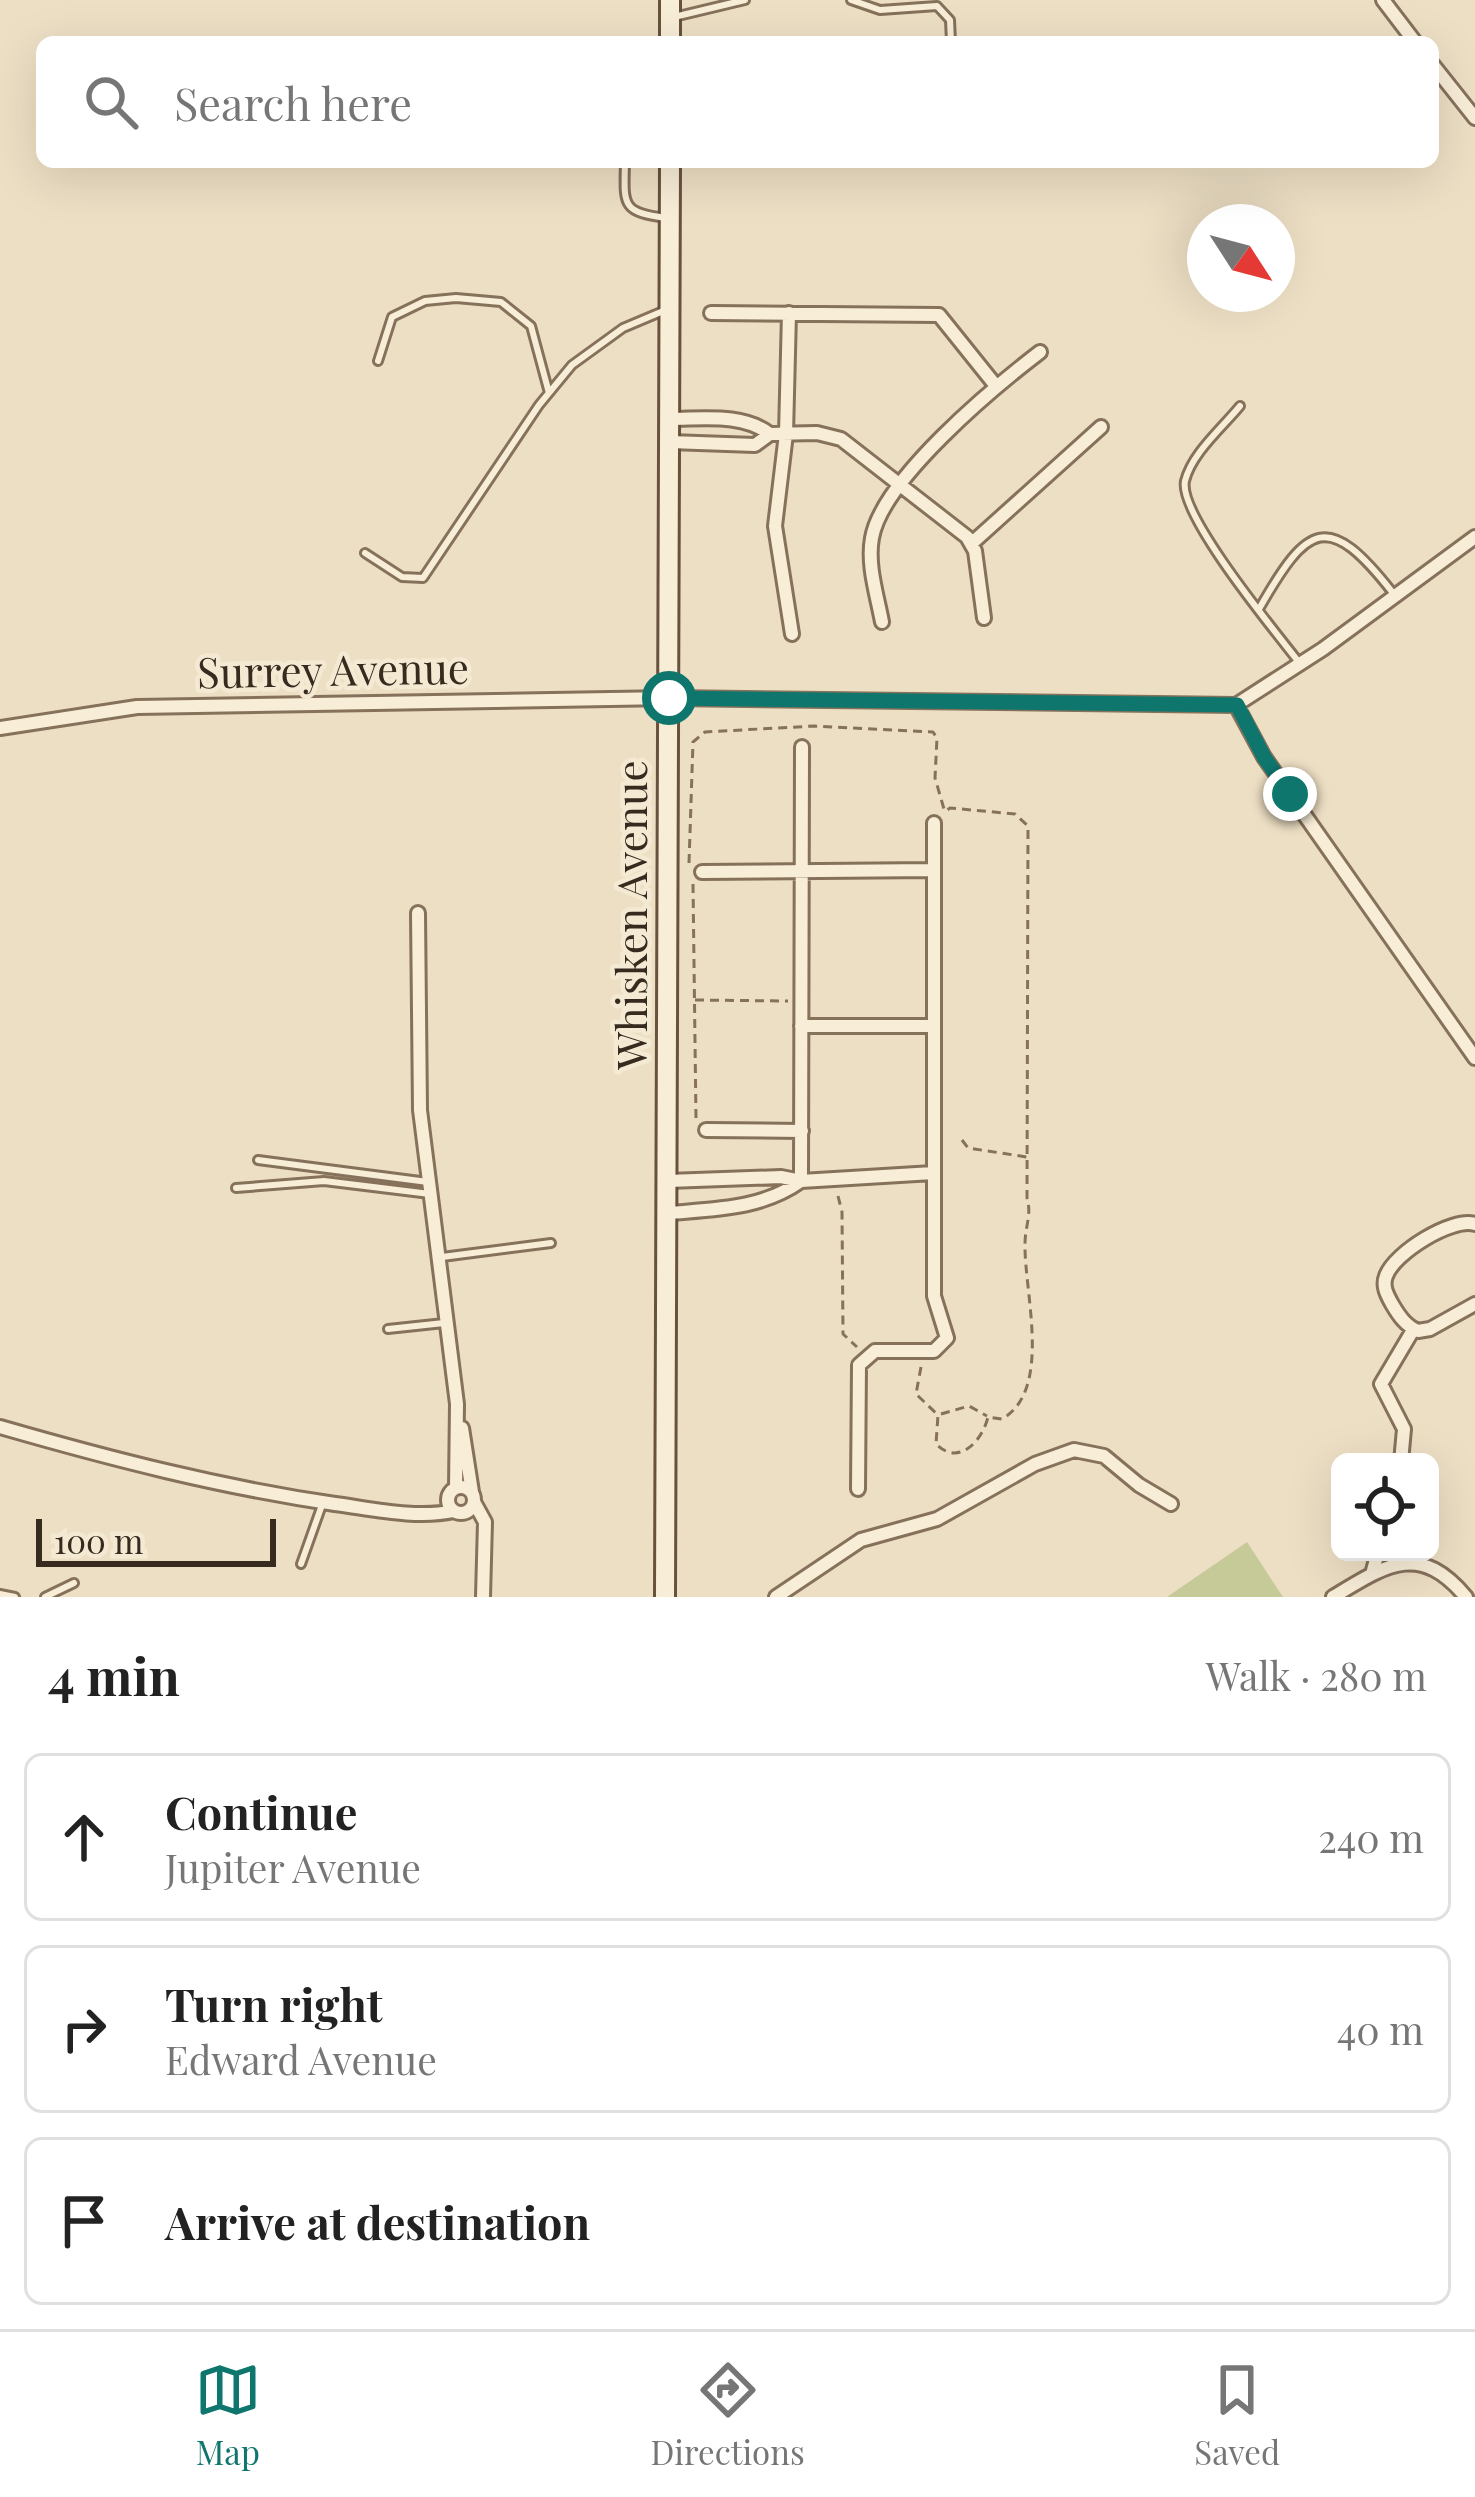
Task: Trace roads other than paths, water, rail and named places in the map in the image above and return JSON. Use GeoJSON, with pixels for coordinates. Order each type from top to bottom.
{"type":"FeatureCollection","features":[{"type":"Feature","properties":{"kind":"street"},"geometry":{"type":"LineString","coordinates":[[1383,0],[1410,36]]}},
{"type":"Feature","properties":{"kind":"street"},"geometry":{"type":"LineString","coordinates":[[1439,73],[1475,118]]}},
{"type":"Feature","properties":{"kind":"street","name":"Whisken Avenue"},"geometry":{"type":"LineString","coordinates":[[665,1597],[670,168]]}},
{"type":"Feature","properties":{"kind":"street"},"geometry":{"type":"LineString","coordinates":[[712,313],[938,316],[995,386]]}},
{"type":"Feature","properties":{"kind":"street"},"geometry":{"type":"LineString","coordinates":[[789,313],[786,434],[775,526],[792,634]]}},
{"type":"Feature","properties":{"kind":"street"},"geometry":{"type":"LineString","coordinates":[[882,622],[870,554],[872,532],[899,483],[995,386],[1040,352]]}},
{"type":"Feature","properties":{"kind":"street"},"geometry":{"type":"LineString","coordinates":[[670,419],[755,423],[770,434],[818,433],[841,439],[971,544],[984,618]]}},
{"type":"Feature","properties":{"kind":"street"},"geometry":{"type":"LineString","coordinates":[[712,445],[715,419]]}},
{"type":"Feature","properties":{"kind":"street"},"geometry":{"type":"LineString","coordinates":[[971,544],[1101,427]]}},
{"type":"Feature","properties":{"kind":"street"},"geometry":{"type":"LineString","coordinates":[[670,442],[755,445],[770,434]]}},
{"type":"Feature","properties":{"kind":"street"},"geometry":{"type":"LineString","coordinates":[[1475,537],[1237,705],[1264,757],[1475,1058]]}},
{"type":"Feature","properties":{"kind":"street","name":"Surrey Avenue"},"geometry":{"type":"LineString","coordinates":[[0,728],[137,707],[669,698],[1237,705]]}},
{"type":"Feature","properties":{"kind":"street"},"geometry":{"type":"LineString","coordinates":[[801,1181],[802,747]]}},
{"type":"Feature","properties":{"kind":"street"},"geometry":{"type":"LineString","coordinates":[[857,1489],[857,1372],[869,1353],[922,1353],[940,1348],[947,1338],[934,1296],[934,823]]}},
{"type":"Feature","properties":{"kind":"street"},"geometry":{"type":"LineString","coordinates":[[694,874],[934,870]]}},
{"type":"Feature","properties":{"kind":"street"},"geometry":{"type":"LineString","coordinates":[[418,913],[420,1110],[457,1404],[473,1497],[484,1519],[483,1597]]}},
{"type":"Feature","properties":{"kind":"street"},"geometry":{"type":"LineString","coordinates":[[802,1026],[934,1026]]}},
{"type":"Feature","properties":{"kind":"street"},"geometry":{"type":"LineString","coordinates":[[706,1130],[802,1131]]}},
{"type":"Feature","properties":{"kind":"street"},"geometry":{"type":"LineString","coordinates":[[668,1181],[801,1181],[933,1173]]}},
{"type":"Feature","properties":{"kind":"street"},"geometry":{"type":"LineString","coordinates":[[669,1213],[727,1209],[778,1197],[801,1181]]}},
{"type":"Feature","properties":{"kind":"street"},"geometry":{"type":"LineString","coordinates":[[1413,1330],[1386,1294],[1386,1274],[1394,1263],[1448,1226],[1465,1221],[1475,1224]]}},
{"type":"Feature","properties":{"kind":"street"},"geometry":{"type":"LineString","coordinates":[[1413,1330],[1430,1329],[1475,1304]]}},
{"type":"Feature","properties":{"kind":"street"},"geometry":{"type":"LineString","coordinates":[[1402,1453],[1405,1429],[1381,1384],[1413,1330]]}},
{"type":"Feature","properties":{"kind":"street"},"geometry":{"type":"LineString","coordinates":[[457,1404],[452,1492],[458,1512],[486,1540]]}},
{"type":"Feature","properties":{"kind":"street"},"geometry":{"type":"LineString","coordinates":[[0,1427],[184,1478],[323,1502],[416,1514],[458,1512],[473,1497]]}},
{"type":"Feature","properties":{"kind":"street"},"geometry":{"type":"LineString","coordinates":[[776,1597],[861,1540],[937,1519],[1035,1464],[1074,1450],[1105,1456],[1171,1504]]}},
{"type":"Feature","properties":{"kind":"street"},"geometry":{"type":"LineString","coordinates":[[416,1514],[452,1492],[473,1497]]}},
{"type":"Feature","properties":{"kind":"street"},"geometry":{"type":"LineString","coordinates":[[1372,1574],[1376,1561]]}},
{"type":"Feature","properties":{"kind":"street"},"geometry":{"type":"LineString","coordinates":[[1333,1597],[1390,1564],[1412,1562],[1435,1568],[1466,1597]]}},
{"type":"Feature","properties":{"kind":"lane"},"geometry":{"type":"LineString","coordinates":[[670,9],[745,0]]}},
{"type":"Feature","properties":{"kind":"lane"},"geometry":{"type":"LineString","coordinates":[[851,0],[880,10],[938,6],[950,20],[951,36]]}},
{"type":"Feature","properties":{"kind":"lane"},"geometry":{"type":"LineString","coordinates":[[625,168],[624,198],[629,208],[637,214],[670,218]]}},
{"type":"Feature","properties":{"kind":"lane"},"geometry":{"type":"LineString","coordinates":[[378,361],[392,317],[425,301],[502,302],[531,326],[549,393]]}},
{"type":"Feature","properties":{"kind":"lane"},"geometry":{"type":"LineString","coordinates":[[365,553],[402,577],[414,579],[429,573],[572,364],[622,328],[671,308]]}},
{"type":"Feature","properties":{"kind":"lane"},"geometry":{"type":"LineString","coordinates":[[1240,406],[1196,459],[1185,478],[1184,492],[1198,526],[1300,664]]}},
{"type":"Feature","properties":{"kind":"lane"},"geometry":{"type":"LineString","coordinates":[[1259,609],[1286,561],[1299,548],[1329,537],[1361,551],[1396,596]]}},
{"type":"Feature","properties":{"kind":"lane"},"geometry":{"type":"LineString","coordinates":[[258,1160],[429,1188]]}},
{"type":"Feature","properties":{"kind":"lane"},"geometry":{"type":"LineString","coordinates":[[236,1188],[324,1181],[429,1188]]}},
{"type":"Feature","properties":{"kind":"lane"},"geometry":{"type":"LineString","coordinates":[[440,1257],[551,1243]]}},
{"type":"Feature","properties":{"kind":"lane"},"geometry":{"type":"LineString","coordinates":[[388,1329],[448,1323]]}},
{"type":"Feature","properties":{"kind":"lane"},"geometry":{"type":"LineString","coordinates":[[301,1564],[323,1502]]}},
{"type":"Feature","properties":{"kind":"lane"},"geometry":{"type":"LineString","coordinates":[[46,1597],[74,1583]]}},
{"type":"Feature","properties":{"kind":"lane"},"geometry":{"type":"LineString","coordinates":[[0,1594],[15,1597]]}}]}
